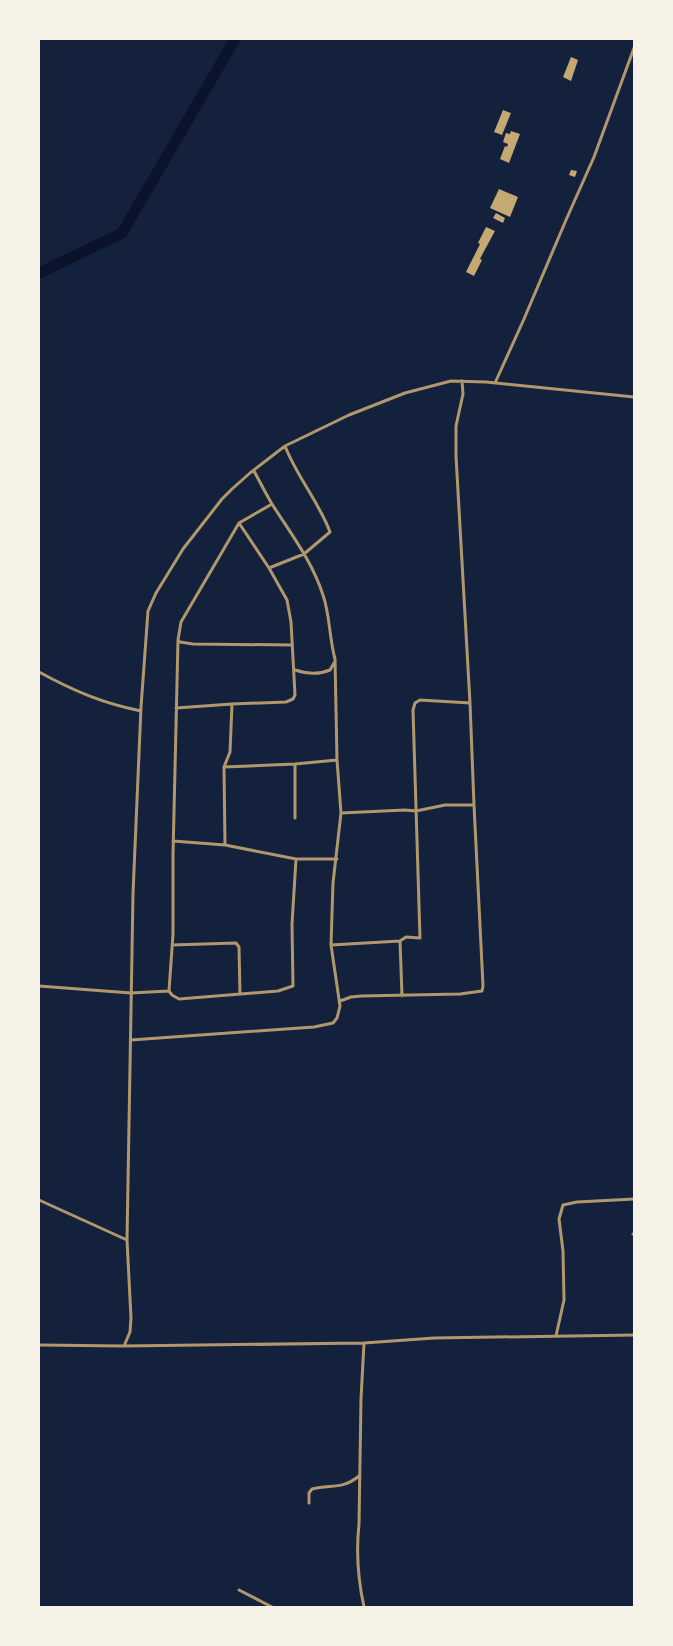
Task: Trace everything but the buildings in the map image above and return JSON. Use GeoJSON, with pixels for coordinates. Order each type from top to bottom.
{"type":"FeatureCollection","features":[{"type":"Feature","properties":{"kind":"street"},"geometry":{"type":"LineString","coordinates":[[495,383],[594,157],[634,48]]}},
{"type":"Feature","properties":{"kind":"street"},"geometry":{"type":"LineString","coordinates":[[340,1001],[351,997],[482,992],[470,703],[456,456],[456,426],[463,394],[462,381]]}},
{"type":"Feature","properties":{"kind":"street"},"geometry":{"type":"LineString","coordinates":[[124,1346],[130,1332],[132,1318],[126,1240],[131,993],[141,712],[148,611],[156,593],[183,549],[222,499],[285,446],[349,415],[406,393],[437,384],[462,381],[634,397]]}},
{"type":"Feature","properties":{"kind":"street"},"geometry":{"type":"LineString","coordinates":[[269,568],[304,554],[330,532],[322,513],[297,472],[285,446]]}},
{"type":"Feature","properties":{"kind":"street"},"geometry":{"type":"LineString","coordinates":[[130,1040],[314,1027],[327,1025],[337,1018],[340,1001],[331,945],[334,883],[341,813],[337,760],[335,659],[330,622],[323,594],[304,554],[272,504],[254,471]]}},
{"type":"Feature","properties":{"kind":"street"},"geometry":{"type":"LineString","coordinates":[[272,504],[239,523],[181,622],[178,640],[172,946],[169,990],[172,995],[179,999],[278,991],[293,986],[292,914],[296,859]]}},
{"type":"Feature","properties":{"kind":"street"},"geometry":{"type":"LineString","coordinates":[[176,708],[286,702],[293,699],[295,695],[292,622],[287,600],[269,568],[239,523]]}},
{"type":"Feature","properties":{"kind":"street"},"geometry":{"type":"LineString","coordinates":[[178,640],[192,644],[292,644]]}},
{"type":"Feature","properties":{"kind":"street"},"geometry":{"type":"LineString","coordinates":[[295,670],[316,674],[324,673],[331,668],[335,659]]}},
{"type":"Feature","properties":{"kind":"street"},"geometry":{"type":"LineString","coordinates":[[39,672],[106,704],[141,712]]}},
{"type":"Feature","properties":{"kind":"street"},"geometry":{"type":"LineString","coordinates":[[331,945],[400,941],[406,937],[420,938],[413,710],[415,703],[420,700],[470,703]]}},
{"type":"Feature","properties":{"kind":"street"},"geometry":{"type":"LineString","coordinates":[[225,845],[224,767],[230,752],[232,704]]}},
{"type":"Feature","properties":{"kind":"street"},"geometry":{"type":"LineString","coordinates":[[224,767],[337,760]]}},
{"type":"Feature","properties":{"kind":"street"},"geometry":{"type":"LineString","coordinates":[[294,764],[295,818]]}},
{"type":"Feature","properties":{"kind":"street"},"geometry":{"type":"LineString","coordinates":[[341,813],[416,811],[445,805],[474,805]]}},
{"type":"Feature","properties":{"kind":"street"},"geometry":{"type":"LineString","coordinates":[[173,841],[225,845],[296,859],[337,859]]}},
{"type":"Feature","properties":{"kind":"street"},"geometry":{"type":"LineString","coordinates":[[400,941],[402,996]]}},
{"type":"Feature","properties":{"kind":"street"},"geometry":{"type":"LineString","coordinates":[[172,946],[236,943],[239,947],[240,994]]}},
{"type":"Feature","properties":{"kind":"street"},"geometry":{"type":"LineString","coordinates":[[39,986],[131,993],[169,990]]}},
{"type":"Feature","properties":{"kind":"street"},"geometry":{"type":"LineString","coordinates":[[556,1336],[564,1300],[563,1251],[559,1219],[564,1205],[576,1202],[634,1199]]}},
{"type":"Feature","properties":{"kind":"street"},"geometry":{"type":"LineString","coordinates":[[39,1200],[126,1240]]}},
{"type":"Feature","properties":{"kind":"street"},"geometry":{"type":"LineString","coordinates":[[39,1345],[124,1346],[364,1343],[434,1338],[634,1336]]}},
{"type":"Feature","properties":{"kind":"street"},"geometry":{"type":"LineString","coordinates":[[364,1343],[360,1399],[360,1475],[357,1544],[358,1578],[364,1607]]}},
{"type":"Feature","properties":{"kind":"street"},"geometry":{"type":"LineString","coordinates":[[309,1502],[310,1490],[342,1486],[360,1475]]}},
{"type":"Feature","properties":{"kind":"street"},"geometry":{"type":"LineString","coordinates":[[239,1590],[272,1607]]}},
{"type":"Feature","properties":{"kind":"waterway"},"geometry":{"type":"LineString","coordinates":[[39,273],[122,233],[235,39]]}}]}
